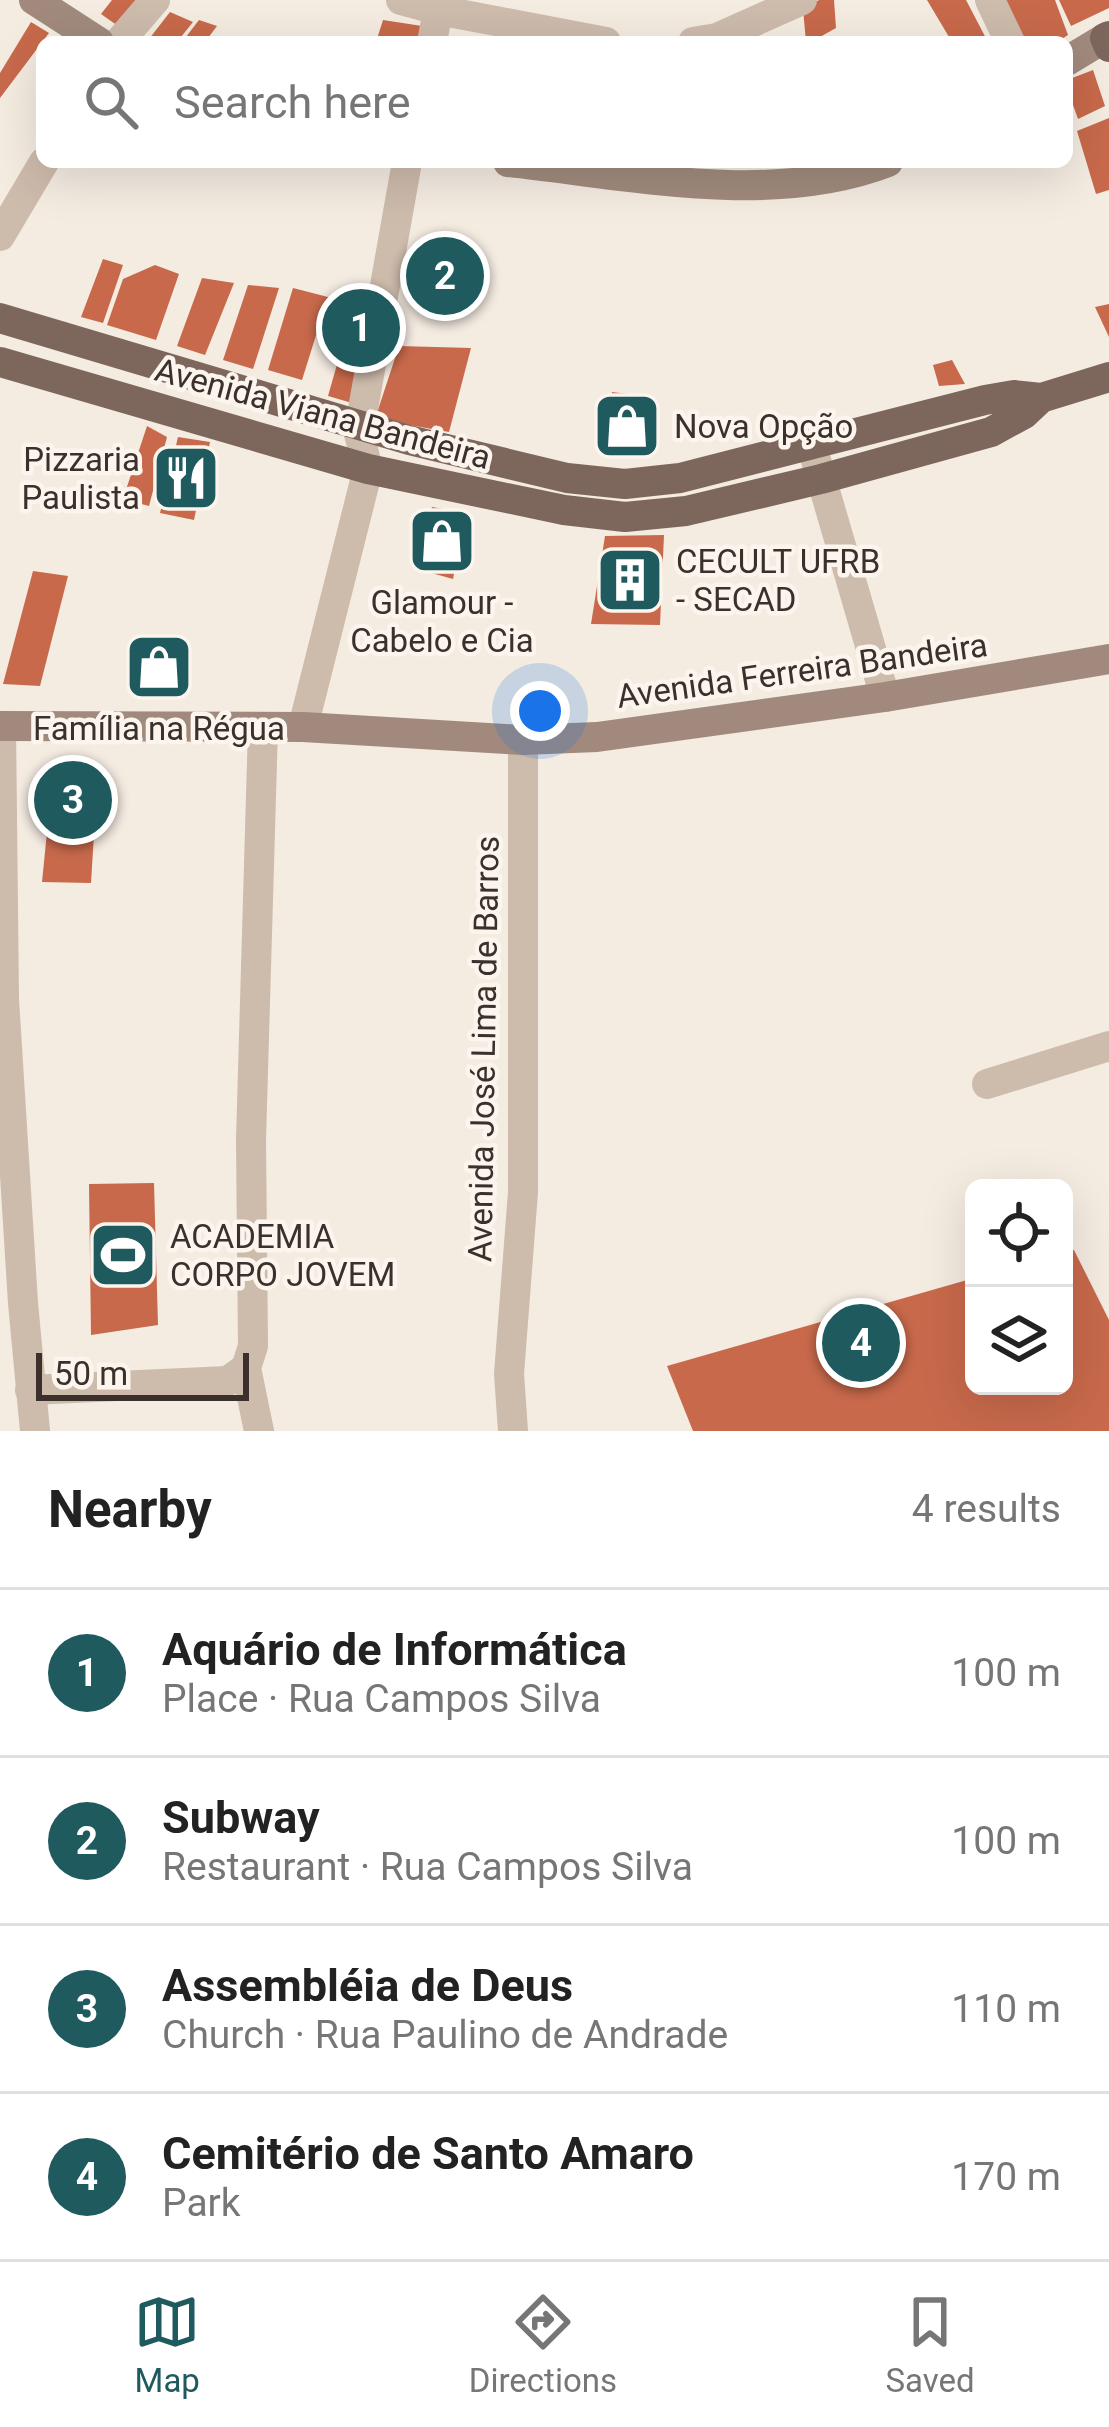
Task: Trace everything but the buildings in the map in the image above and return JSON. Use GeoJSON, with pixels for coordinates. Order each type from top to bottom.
{"type":"FeatureCollection","features":[{"type":"Feature","properties":{"kind":"main road","name":"Avenida Viana Bandeira"},"geometry":{"type":"LineString","coordinates":[[0,318],[360,426],[567,478],[625,484],[680,478],[985,400],[1014,395],[1041,398],[1109,377]]}},
{"type":"Feature","properties":{"kind":"main road","name":"Avenida Viana Bandeira"},"geometry":{"type":"LineString","coordinates":[[0,362],[368,469],[564,510],[626,517],[686,511],[991,432],[1024,414],[1041,398]]}},
{"type":"Feature","properties":{"kind":"street"},"geometry":{"type":"LineString","coordinates":[[34,0],[90,36]]}},
{"type":"Feature","properties":{"kind":"street"},"geometry":{"type":"LineString","coordinates":[[124,36],[155,0]]}},
{"type":"Feature","properties":{"kind":"street"},"geometry":{"type":"LineString","coordinates":[[401,0],[579,36]]}},
{"type":"Feature","properties":{"kind":"street"},"geometry":{"type":"LineString","coordinates":[[721,36],[802,0]]}},
{"type":"Feature","properties":{"kind":"street"},"geometry":{"type":"LineString","coordinates":[[990,0],[1007,36]]}},
{"type":"Feature","properties":{"kind":"street"},"geometry":{"type":"LineString","coordinates":[[433,36],[439,5]]}},
{"type":"Feature","properties":{"kind":"street"},"geometry":{"type":"LineString","coordinates":[[1073,58],[1108,40]]}},
{"type":"Feature","properties":{"kind":"street"},"geometry":{"type":"LineString","coordinates":[[0,236],[40,168]]}},
{"type":"Feature","properties":{"kind":"street"},"geometry":{"type":"LineString","coordinates":[[303,727],[368,469],[360,426],[406,168]]}},
{"type":"Feature","properties":{"kind":"street"},"geometry":{"type":"LineString","coordinates":[[564,168],[768,186],[818,181],[872,168]]}},
{"type":"Feature","properties":{"kind":"street"},"geometry":{"type":"LineString","coordinates":[[811,443],[885,697]]}},
{"type":"Feature","properties":{"kind":"street","name":"Avenida Ferreira Bandeira"},"geometry":{"type":"LineString","coordinates":[[0,726],[303,727],[523,740],[597,737],[885,697],[1109,659]]}},
{"type":"Feature","properties":{"kind":"street"},"geometry":{"type":"LineString","coordinates":[[0,726],[4,999],[35,1431]]}},
{"type":"Feature","properties":{"kind":"street"},"geometry":{"type":"LineString","coordinates":[[259,1431],[246,1368],[253,1346],[251,1140],[262,727]]}},
{"type":"Feature","properties":{"kind":"street","name":"Avenida José Lima de Barros"},"geometry":{"type":"LineString","coordinates":[[513,1431],[509,1374],[523,1192],[523,740]]}},
{"type":"Feature","properties":{"kind":"street"},"geometry":{"type":"LineString","coordinates":[[987,1084],[1109,1046]]}},
{"type":"Feature","properties":{"kind":"street"},"geometry":{"type":"LineString","coordinates":[[30,1390],[228,1381],[246,1368]]}},
{"type":"Feature","properties":{"kind":"place","name":"Subway"},"geometry":{"type":"Point","coordinates":[445,276]}},
{"type":"Feature","properties":{"kind":"place","name":"Aquário de Informática"},"geometry":{"type":"Point","coordinates":[361,328]}},
{"type":"Feature","properties":{"kind":"place","name":"Nova Opção"},"geometry":{"type":"Point","coordinates":[627,426]}},
{"type":"Feature","properties":{"kind":"place","name":"Pizzaria Paulista"},"geometry":{"type":"Point","coordinates":[186,478]}},
{"type":"Feature","properties":{"kind":"place","name":"Glamour - Cabelo e Cia"},"geometry":{"type":"Point","coordinates":[442,541]}},
{"type":"Feature","properties":{"kind":"place","name":"CECULT UFRB - SECAD"},"geometry":{"type":"Point","coordinates":[630,580]}},
{"type":"Feature","properties":{"kind":"place","name":"Família na Régua"},"geometry":{"type":"Point","coordinates":[159,667]}},
{"type":"Feature","properties":{"kind":"place","name":"Assembléia de Deus"},"geometry":{"type":"Point","coordinates":[73,800]}},
{"type":"Feature","properties":{"kind":"place","name":"ACADEMIA CORPO JOVEM"},"geometry":{"type":"Point","coordinates":[123,1255]}},
{"type":"Feature","properties":{"kind":"place","name":"Cemitério de Santo Amaro"},"geometry":{"type":"Point","coordinates":[861,1343]}}]}
